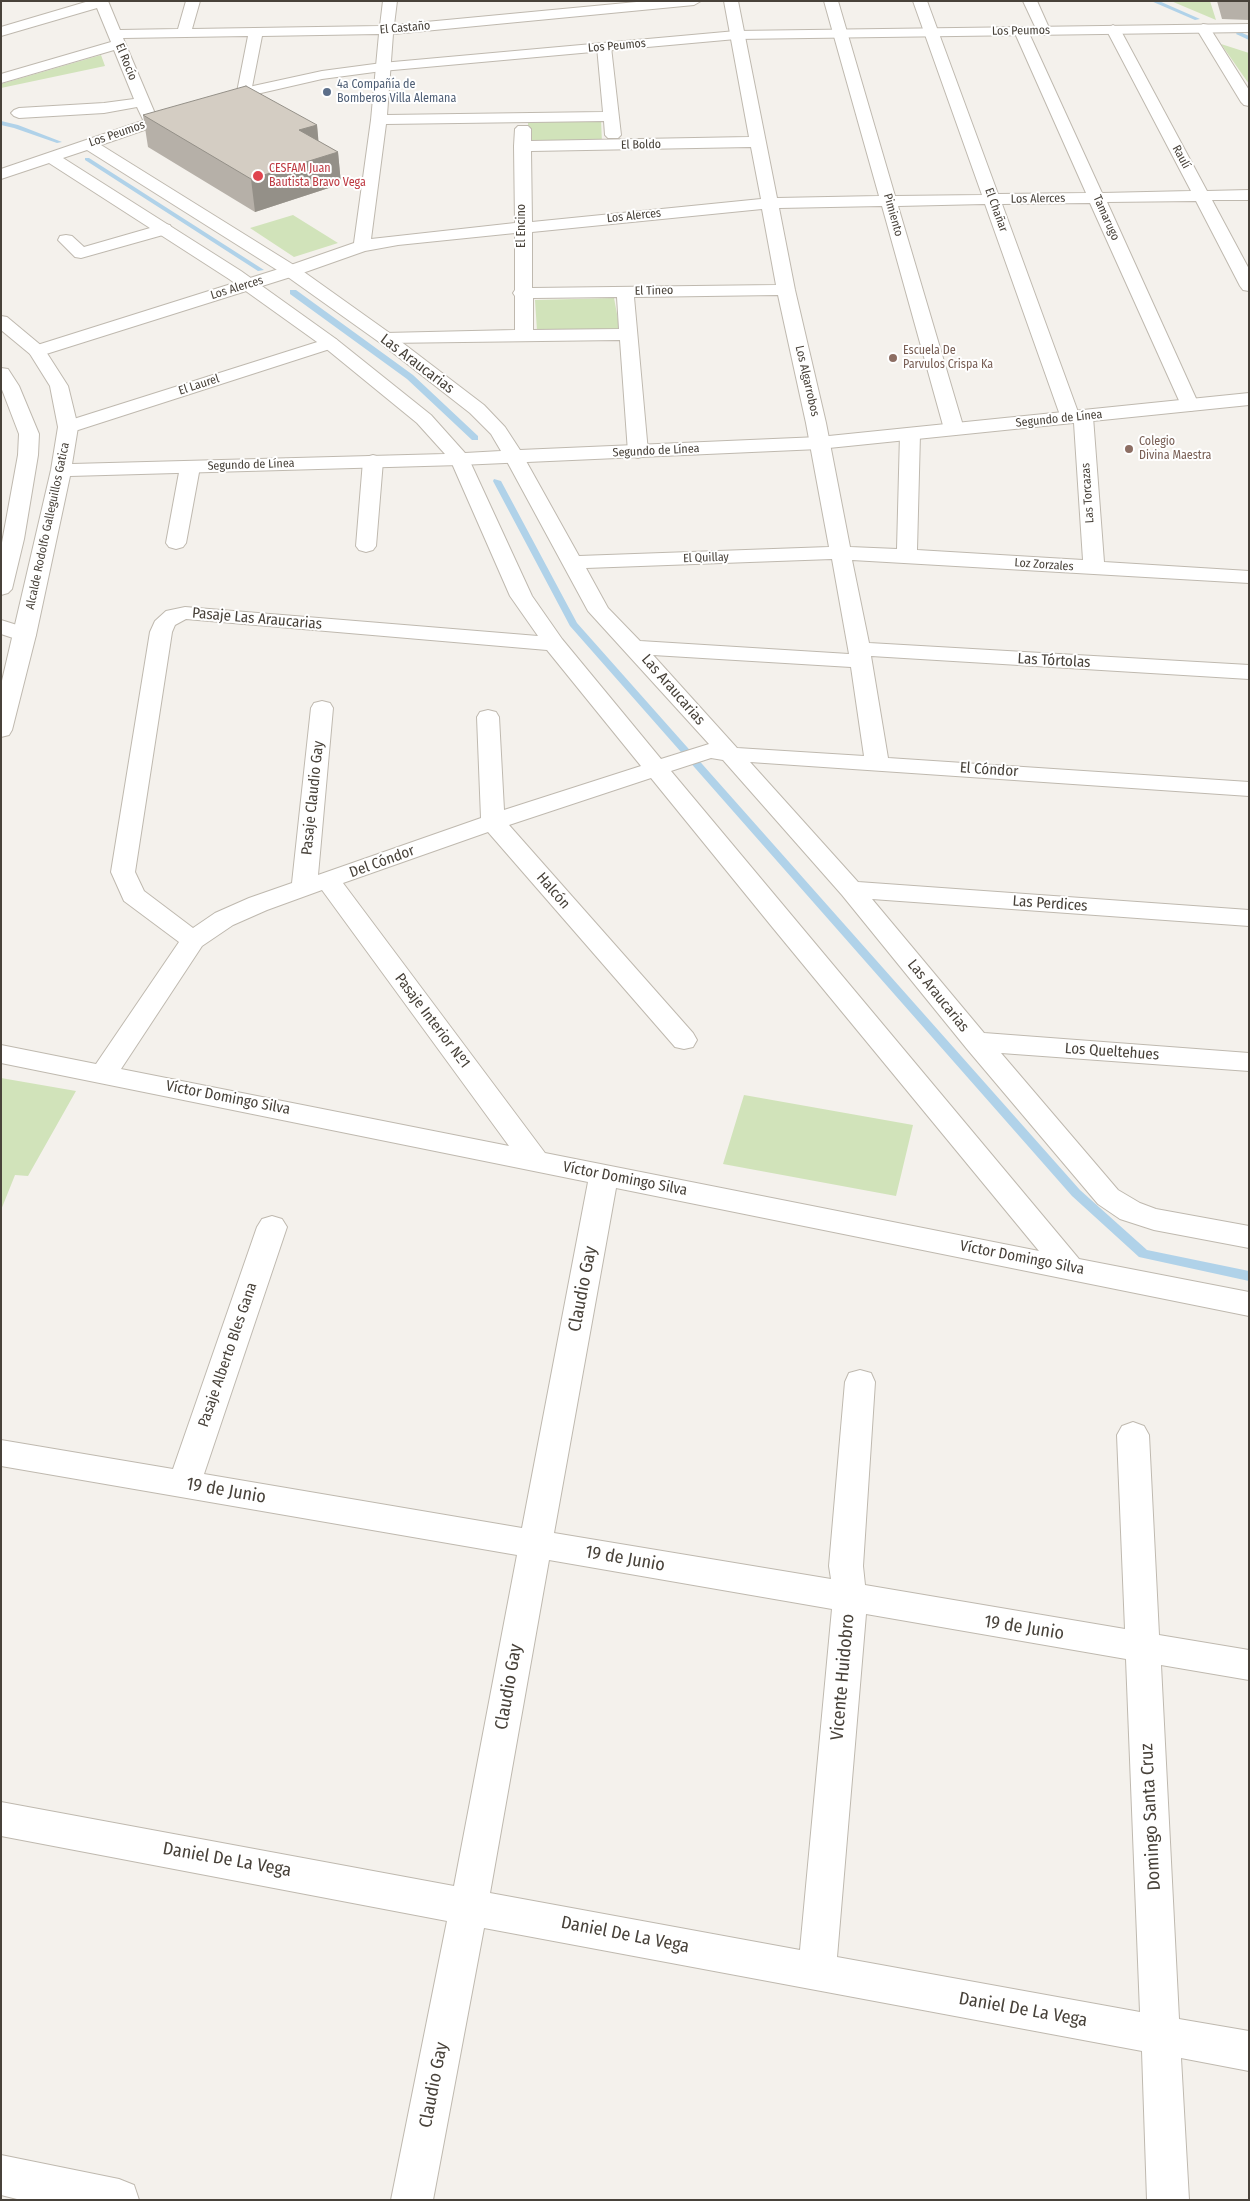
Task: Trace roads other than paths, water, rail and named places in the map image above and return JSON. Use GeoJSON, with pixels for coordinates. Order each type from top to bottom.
{"type":"FeatureCollection","features":[{"type":"Feature","properties":{"kind":"street"},"geometry":{"type":"LineString","coordinates":[[184,33],[193,1]]}},
{"type":"Feature","properties":{"kind":"street"},"geometry":{"type":"LineString","coordinates":[[362,246],[379,120],[382,67],[390,1]]}},
{"type":"Feature","properties":{"kind":"street","name":"El Castaño"},"geometry":{"type":"LineString","coordinates":[[1,79],[117,39],[184,33],[386,30],[489,15],[694,1]]}},
{"type":"Feature","properties":{"kind":"street","name":"Los Algarrobos"},"geometry":{"type":"LineString","coordinates":[[731,1],[786,290],[819,442],[860,655],[877,763]]}},
{"type":"Feature","properties":{"kind":"street","name":"Pimiento"},"geometry":{"type":"LineString","coordinates":[[831,1],[954,429]]}},
{"type":"Feature","properties":{"kind":"street","name":"El Chañar"},"geometry":{"type":"LineString","coordinates":[[920,1],[992,199],[1077,418]]}},
{"type":"Feature","properties":{"kind":"street"},"geometry":{"type":"LineString","coordinates":[[1030,1],[1043,30]]}},
{"type":"Feature","properties":{"kind":"street"},"geometry":{"type":"LineString","coordinates":[[1,32],[101,2]]}},
{"type":"Feature","properties":{"kind":"street","name":"El Rocío"},"geometry":{"type":"LineString","coordinates":[[101,2],[151,123]]}},
{"type":"Feature","properties":{"kind":"street"},"geometry":{"type":"LineString","coordinates":[[586,49],[606,8]]}},
{"type":"Feature","properties":{"kind":"street"},"geometry":{"type":"LineString","coordinates":[[1203,28],[1249,102]]}},
{"type":"Feature","properties":{"kind":"street","name":"Los Peumos"},"geometry":{"type":"LineString","coordinates":[[1,174],[244,92],[322,75],[382,67],[736,35],[1249,28]]}},
{"type":"Feature","properties":{"kind":"street","name":"Raulí"},"geometry":{"type":"LineString","coordinates":[[1113,29],[1249,286]]}},
{"type":"Feature","properties":{"kind":"street","name":"Tamarugo"},"geometry":{"type":"LineString","coordinates":[[1021,31],[1190,405]]}},
{"type":"Feature","properties":{"kind":"street"},"geometry":{"type":"LineString","coordinates":[[244,92],[256,32]]}},
{"type":"Feature","properties":{"kind":"street"},"geometry":{"type":"LineString","coordinates":[[604,47],[614,146]]}},
{"type":"Feature","properties":{"kind":"street"},"geometry":{"type":"LineString","coordinates":[[19,113],[104,108],[143,102]]}},
{"type":"Feature","properties":{"kind":"street"},"geometry":{"type":"LineString","coordinates":[[379,120],[610,116]]}},
{"type":"Feature","properties":{"kind":"street","name":"El Encino"},"geometry":{"type":"LineString","coordinates":[[523,117],[522,293],[524,334]]}},
{"type":"Feature","properties":{"kind":"street","name":"El Boldo"},"geometry":{"type":"LineString","coordinates":[[522,146],[614,146],[759,142]]}},
{"type":"Feature","properties":{"kind":"street","name":"Las Araucarias"},"geometry":{"type":"LineString","coordinates":[[88,144],[291,271],[385,338],[477,409],[498,431],[514,456],[599,611],[634,647],[720,753],[851,889],[976,1042],[1108,1197],[1130,1210],[1154,1219],[1249,1236]]}},
{"type":"Feature","properties":{"kind":"street"},"geometry":{"type":"LineString","coordinates":[[50,157],[249,284],[330,343],[424,419],[460,458],[522,596],[554,644],[664,766],[1070,1268]]}},
{"type":"Feature","properties":{"kind":"street","name":"Los Alerces"},"geometry":{"type":"LineString","coordinates":[[37,351],[291,271],[362,246],[398,240],[770,203],[1249,195]]}},
{"type":"Feature","properties":{"kind":"street"},"geometry":{"type":"LineString","coordinates":[[66,240],[81,253],[164,229]]}},
{"type":"Feature","properties":{"kind":"street","name":"El Tineo"},"geometry":{"type":"LineString","coordinates":[[522,293],[786,290]]}},
{"type":"Feature","properties":{"kind":"street"},"geometry":{"type":"LineString","coordinates":[[625,292],[638,452]]}},
{"type":"Feature","properties":{"kind":"street","name":"Alcalde Rodolfo Galleguillos Gatica"},"geometry":{"type":"LineString","coordinates":[[1,321],[37,351],[59,386],[68,427],[61,470],[25,635],[1,730]]}},
{"type":"Feature","properties":{"kind":"street"},"geometry":{"type":"LineString","coordinates":[[385,338],[524,334],[627,334]]}},
{"type":"Feature","properties":{"kind":"street","name":"El Laurel"},"geometry":{"type":"LineString","coordinates":[[68,427],[330,343]]}},
{"type":"Feature","properties":{"kind":"street"},"geometry":{"type":"LineString","coordinates":[[1,589],[14,539],[16,475],[29,434],[4,382]]}},
{"type":"Feature","properties":{"kind":"street","name":"Segundo de Línea"},"geometry":{"type":"LineString","coordinates":[[61,470],[638,452],[819,442],[1077,418],[1249,398]]}},
{"type":"Feature","properties":{"kind":"street","name":"Las Torcazas"},"geometry":{"type":"LineString","coordinates":[[1077,418],[1094,568]]}},
{"type":"Feature","properties":{"kind":"street"},"geometry":{"type":"LineString","coordinates":[[907,556],[910,434]]}},
{"type":"Feature","properties":{"kind":"street"},"geometry":{"type":"LineString","coordinates":[[366,546],[373,461]]}},
{"type":"Feature","properties":{"kind":"street"},"geometry":{"type":"LineString","coordinates":[[176,543],[190,467]]}},
{"type":"Feature","properties":{"kind":"street","name":"Loz Zorzales"},"geometry":{"type":"LineString","coordinates":[[840,554],[907,556],[1249,577]]}},
{"type":"Feature","properties":{"kind":"street","name":"El Quillay"},"geometry":{"type":"LineString","coordinates":[[572,562],[840,554]]}},
{"type":"Feature","properties":{"kind":"street","name":"Pasaje Las Araucarias"},"geometry":{"type":"LineString","coordinates":[[193,940],[133,895],[123,872],[161,632],[166,621],[174,616],[185,613],[554,644]]}},
{"type":"Feature","properties":{"kind":"street"},"geometry":{"type":"LineString","coordinates":[[1,626],[25,635]]}},
{"type":"Feature","properties":{"kind":"street","name":"Las Tórtolas"},"geometry":{"type":"LineString","coordinates":[[634,647],[1249,672]]}},
{"type":"Feature","properties":{"kind":"street","name":"Pasaje Claudio Gay"},"geometry":{"type":"LineString","coordinates":[[316,884],[322,708]]}},
{"type":"Feature","properties":{"kind":"street"},"geometry":{"type":"LineString","coordinates":[[488,717],[493,822]]}},
{"type":"Feature","properties":{"kind":"street","name":"Del Cóndor"},"geometry":{"type":"LineString","coordinates":[[104,1073],[193,940],[224,919],[316,884],[493,822],[664,766],[720,753]]}},
{"type":"Feature","properties":{"kind":"street","name":"El Cóndor"},"geometry":{"type":"LineString","coordinates":[[720,753],[1249,789]]}},
{"type":"Feature","properties":{"kind":"street","name":"Halcón"},"geometry":{"type":"LineString","coordinates":[[493,822],[684,1040]]}},
{"type":"Feature","properties":{"kind":"street","name":"Pasaje Interior Nº1"},"geometry":{"type":"LineString","coordinates":[[316,884],[536,1161]]}},
{"type":"Feature","properties":{"kind":"street","name":"Las Perdices"},"geometry":{"type":"LineString","coordinates":[[851,889],[1249,918]]}},
{"type":"Feature","properties":{"kind":"street","name":"Los Queltehues"},"geometry":{"type":"LineString","coordinates":[[976,1042],[1249,1062]]}},
{"type":"Feature","properties":{"kind":"street","name":"Víctor Domingo Silva"},"geometry":{"type":"LineString","coordinates":[[1,1054],[104,1073],[1249,1304]]}},
{"type":"Feature","properties":{"kind":"street","name":"Claudio Gay"},"geometry":{"type":"LineString","coordinates":[[412,2200],[469,1905],[604,1175]]}},
{"type":"Feature","properties":{"kind":"street","name":"Pasaje Alberto Bles Gana"},"geometry":{"type":"LineString","coordinates":[[184,1484],[272,1227]]}},
{"type":"Feature","properties":{"kind":"street","name":"Vicente Huidobro"},"geometry":{"type":"LineString","coordinates":[[817,1972],[850,1599],[846,1566],[860,1382]]}},
{"type":"Feature","properties":{"kind":"street","name":"Domingo Santa Cruz"},"geometry":{"type":"LineString","coordinates":[[1134,1435],[1168,2200]]}},
{"type":"Feature","properties":{"kind":"street","name":"19 de Junio"},"geometry":{"type":"LineString","coordinates":[[1,1453],[536,1543],[850,1599],[1249,1665]]}},
{"type":"Feature","properties":{"kind":"street","name":"Daniel De La Vega"},"geometry":{"type":"LineString","coordinates":[[1,1818],[817,1972],[1249,2051]]}},
{"type":"Feature","properties":{"kind":"street"},"geometry":{"type":"LineString","coordinates":[[1,2175],[119,2200]]}},
{"type":"Feature","properties":{"kind":"waterway"},"geometry":{"type":"LineString","coordinates":[[1154,1],[1197,19]]}},
{"type":"Feature","properties":{"kind":"waterway"},"geometry":{"type":"LineString","coordinates":[[1238,33],[1249,38]]}},
{"type":"Feature","properties":{"kind":"waterway"},"geometry":{"type":"LineString","coordinates":[[1,123],[16,126],[59,142]]}},
{"type":"Feature","properties":{"kind":"waterway"},"geometry":{"type":"LineString","coordinates":[[87,159],[260,270]]}},
{"type":"Feature","properties":{"kind":"waterway"},"geometry":{"type":"LineString","coordinates":[[293,292],[410,377],[475,438]]}},
{"type":"Feature","properties":{"kind":"waterway"},"geometry":{"type":"LineString","coordinates":[[497,481],[573,624],[1076,1193],[1143,1254],[1249,1276]]}},
{"type":"Feature","properties":{"kind":"place","name":"4a Compañía de Bomberos Villa Alemana"},"geometry":{"type":"Point","coordinates":[327,92]}},
{"type":"Feature","properties":{"kind":"place","name":"CESFAM Juan Bautista Bravo Vega"},"geometry":{"type":"Point","coordinates":[258,176]}},
{"type":"Feature","properties":{"kind":"place","name":"Escuela De Parvulos Crispa Ka"},"geometry":{"type":"Point","coordinates":[893,358]}},
{"type":"Feature","properties":{"kind":"place","name":"Colegio Divina Maestra"},"geometry":{"type":"Point","coordinates":[1129,449]}}]}
